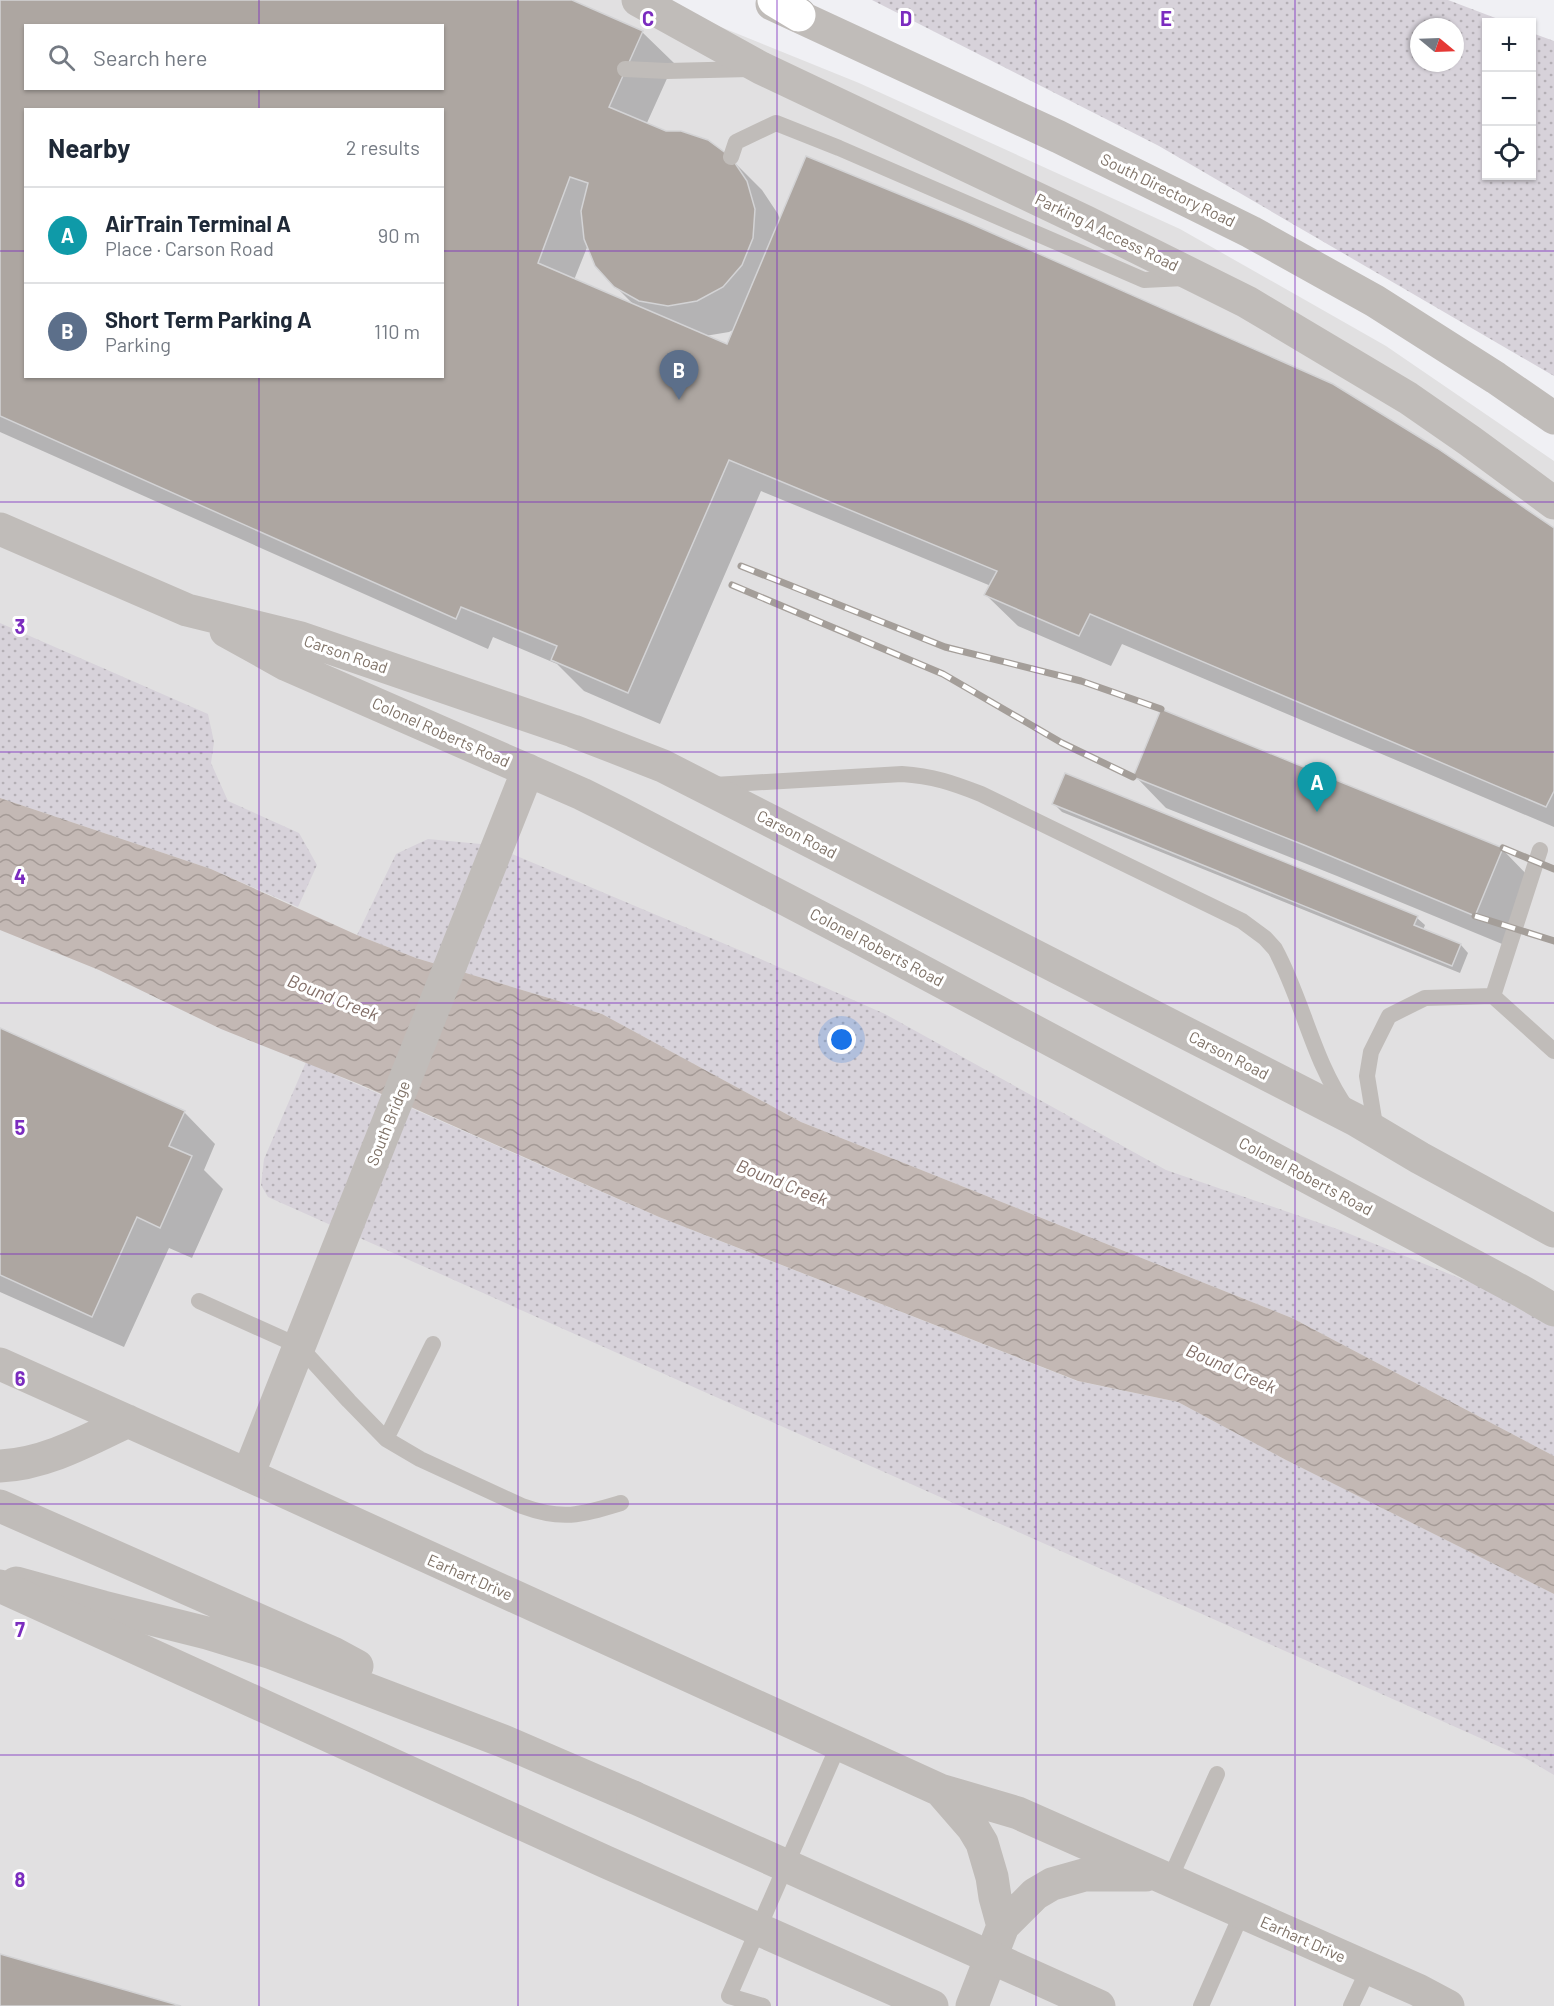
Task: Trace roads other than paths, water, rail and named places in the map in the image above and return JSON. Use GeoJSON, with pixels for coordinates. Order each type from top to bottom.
{"type":"FeatureCollection","features":[{"type":"Feature","properties":{"kind":"street","name":"Parking A Access Road"},"geometry":{"type":"LineString","coordinates":[[638,0],[762,68],[1247,302],[1407,398],[1554,503]]}},
{"type":"Feature","properties":{"kind":"street","name":"South Directory Road"},"geometry":{"type":"LineString","coordinates":[[762,0],[786,8],[1156,184],[1261,237],[1375,300],[1497,378],[1554,418]]}},
{"type":"Feature","properties":{"kind":"street","name":"Carson Road"},"geometry":{"type":"LineString","coordinates":[[0,529],[187,610],[312,642],[593,738],[663,766],[1366,1127],[1554,1231]]}},
{"type":"Feature","properties":{"kind":"street","name":"Colonel Roberts Road"},"geometry":{"type":"LineString","coordinates":[[187,610],[287,665],[528,770],[620,813],[856,936],[1554,1310]]}},
{"type":"Feature","properties":{"kind":"street","name":"South Bridge"},"geometry":{"type":"LineString","coordinates":[[248,1475],[528,770]]}},
{"type":"Feature","properties":{"kind":"street","name":"Earhart Drive"},"geometry":{"type":"LineString","coordinates":[[0,1364],[940,1790],[1018,1813],[1369,1968],[1448,2006]]}},
{"type":"Feature","properties":{"kind":"street"},"geometry":{"type":"LineString","coordinates":[[0,1466],[24,1464],[71,1448],[128,1421]]}},
{"type":"Feature","properties":{"kind":"street"},"geometry":{"type":"LineString","coordinates":[[0,1506],[333,1653],[503,1741]]}},
{"type":"Feature","properties":{"kind":"street"},"geometry":{"type":"LineString","coordinates":[[0,1578],[242,1644],[503,1741],[1099,2006]]}},
{"type":"Feature","properties":{"kind":"street"},"geometry":{"type":"LineString","coordinates":[[0,1586],[606,1862],[932,2006]]}},
{"type":"Feature","properties":{"kind":"street","name":"Earhart Drive"},"geometry":{"type":"LineString","coordinates":[[940,1790],[973,1828],[982,1844],[1003,1926]]}},
{"type":"Feature","properties":{"kind":"street","name":"Earhart Drive"},"geometry":{"type":"LineString","coordinates":[[972,2006],[1003,1926],[1035,1894],[1052,1884],[1084,1875],[1163,1878]]}},
{"type":"Feature","properties":{"kind":"lane"},"geometry":{"type":"LineString","coordinates":[[625,69],[667,71],[762,68]]}},
{"type":"Feature","properties":{"kind":"lane"},"geometry":{"type":"LineString","coordinates":[[731,157],[736,142],[776,123],[1144,280],[1201,278]]}},
{"type":"Feature","properties":{"kind":"lane"},"geometry":{"type":"LineString","coordinates":[[705,786],[902,774],[927,776],[954,783],[981,794],[1242,921],[1265,938],[1275,949],[1337,1094],[1366,1127]]}},
{"type":"Feature","properties":{"kind":"lane"},"geometry":{"type":"LineString","coordinates":[[1493,996],[1540,850]]}},
{"type":"Feature","properties":{"kind":"lane"},"geometry":{"type":"LineString","coordinates":[[1366,1127],[1367,1076],[1371,1052],[1389,1016],[1425,998],[1493,996],[1554,1051]]}},
{"type":"Feature","properties":{"kind":"lane"},"geometry":{"type":"LineString","coordinates":[[199,1301],[299,1346],[386,1439],[420,1459],[539,1512],[559,1516],[579,1514],[621,1503]]}},
{"type":"Feature","properties":{"kind":"lane"},"geometry":{"type":"LineString","coordinates":[[386,1439],[433,1344]]}},
{"type":"Feature","properties":{"kind":"lane"},"geometry":{"type":"LineString","coordinates":[[763,2006],[729,1996],[839,1744]]}},
{"type":"Feature","properties":{"kind":"lane"},"geometry":{"type":"LineString","coordinates":[[1163,1878],[1217,1774]]}},
{"type":"Feature","properties":{"kind":"lane"},"geometry":{"type":"LineString","coordinates":[[1201,2006],[1242,1913]]}},
{"type":"Feature","properties":{"kind":"lane"},"geometry":{"type":"LineString","coordinates":[[1351,2006],[1369,1968]]}},
{"type":"Feature","properties":{"kind":"water","name":"Bound Creek"},"geometry":{"type":"Polygon","coordinates":[[[0,798],[211,869],[357,935],[416,958],[602,1014],[801,1122],[1292,1318],[1554,1456],[1554,1594],[1286,1460],[1178,1402],[1078,1381],[659,1217],[359,1084],[221,1029],[99,970],[0,930],[0,798]]]}},
{"type":"Feature","properties":{"kind":"railway"},"geometry":{"type":"LineString","coordinates":[[741,566],[945,647],[1081,681],[1161,709]]}},
{"type":"Feature","properties":{"kind":"railway"},"geometry":{"type":"LineString","coordinates":[[732,585],[943,674],[1062,743],[1133,777]]}},
{"type":"Feature","properties":{"kind":"railway"},"geometry":{"type":"LineString","coordinates":[[1503,848],[1554,869]]}},
{"type":"Feature","properties":{"kind":"railway"},"geometry":{"type":"LineString","coordinates":[[1475,916],[1554,941]]}},
{"type":"Feature","properties":{"kind":"place","name":"Short Term Parking A"},"geometry":{"type":"Point","coordinates":[679,400]}},
{"type":"Feature","properties":{"kind":"place","name":"AirTrain Terminal A"},"geometry":{"type":"Point","coordinates":[1317,812]}}]}
